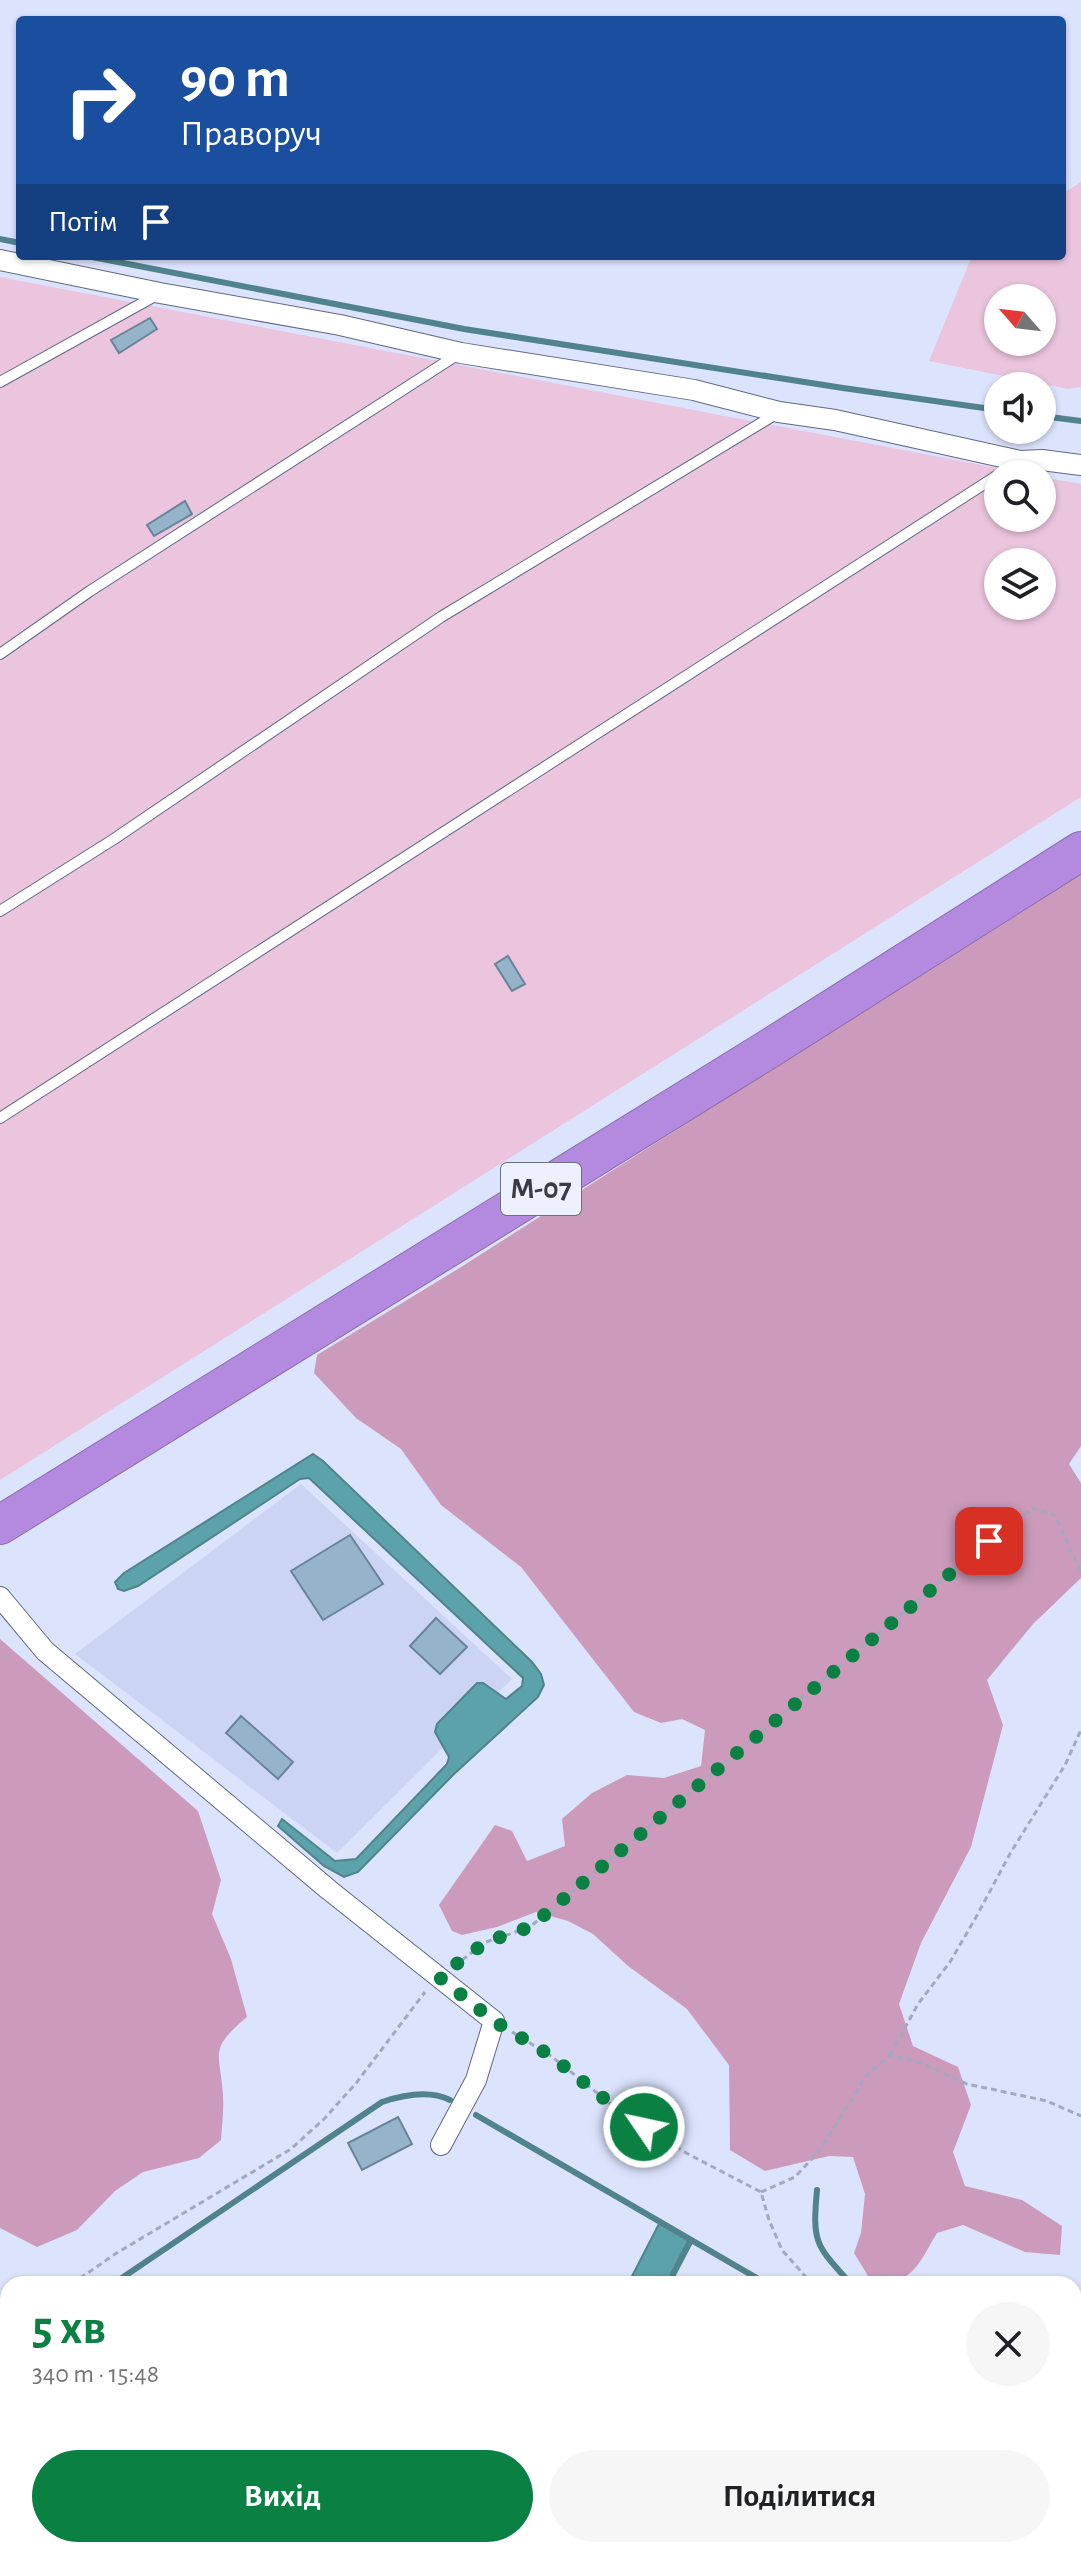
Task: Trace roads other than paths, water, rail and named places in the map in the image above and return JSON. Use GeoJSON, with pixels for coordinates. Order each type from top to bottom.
{"type":"FeatureCollection","features":[{"type":"Feature","properties":{"kind":"highway","name":"М-07"},"geometry":{"type":"LineString","coordinates":[[0,1525],[767,1050],[1081,851]]}},
{"type":"Feature","properties":{"kind":"street"},"geometry":{"type":"LineString","coordinates":[[0,260],[340,325],[461,353],[694,390],[779,412],[835,420],[1015,460]]}},
{"type":"Feature","properties":{"kind":"street"},"geometry":{"type":"LineString","coordinates":[[1056,462],[1081,465]]}},
{"type":"Feature","properties":{"kind":"street"},"geometry":{"type":"LineString","coordinates":[[0,1597],[45,1651],[329,1890],[494,2021],[476,2080],[441,2145]]}},
{"type":"Feature","properties":{"kind":"lane"},"geometry":{"type":"LineString","coordinates":[[0,382],[160,293]]}},
{"type":"Feature","properties":{"kind":"lane"},"geometry":{"type":"LineString","coordinates":[[0,654],[90,591],[461,353]]}},
{"type":"Feature","properties":{"kind":"lane"},"geometry":{"type":"LineString","coordinates":[[0,911],[114,839],[441,617],[779,412]]}},
{"type":"Feature","properties":{"kind":"lane"},"geometry":{"type":"LineString","coordinates":[[0,1118],[984,484]]}},
{"type":"Feature","properties":{"kind":"waterway"},"geometry":{"type":"LineString","coordinates":[[0,239],[16,242]]}},
{"type":"Feature","properties":{"kind":"waterway"},"geometry":{"type":"LineString","coordinates":[[108,260],[464,329],[984,408]]}},
{"type":"Feature","properties":{"kind":"waterway"},"geometry":{"type":"LineString","coordinates":[[1056,418],[1081,421]]}},
{"type":"Feature","properties":{"kind":"waterway"},"geometry":{"type":"LineString","coordinates":[[125,2276],[382,2102],[416,2095],[434,2095],[450,2100]]}},
{"type":"Feature","properties":{"kind":"waterway"},"geometry":{"type":"LineString","coordinates":[[476,2115],[753,2276]]}},
{"type":"Feature","properties":{"kind":"waterway"},"geometry":{"type":"LineString","coordinates":[[817,2190],[815,2222],[819,2243],[844,2276]]}},
{"type":"Feature","properties":{"kind":"waterway"},"geometry":{"type":"LineString","coordinates":[[672,2276],[691,2240]]}}]}
